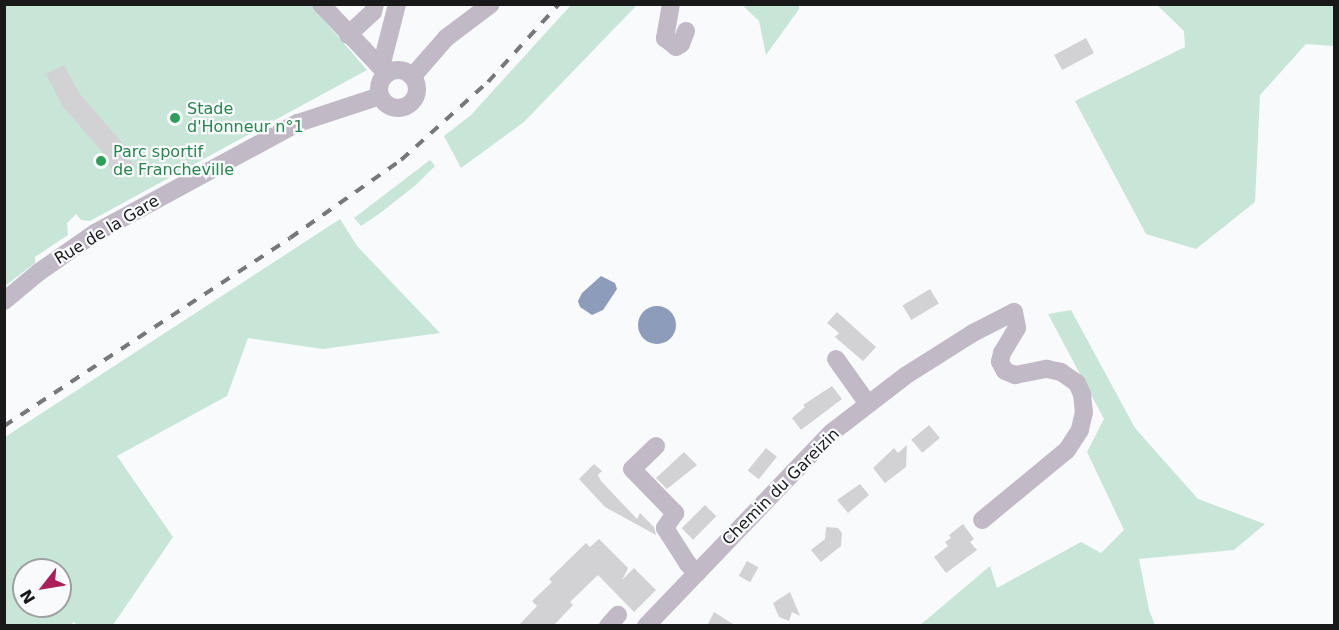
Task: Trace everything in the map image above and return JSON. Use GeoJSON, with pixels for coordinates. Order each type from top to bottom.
{"type":"FeatureCollection","features":[{"type":"Feature","properties":{"kind":"street"},"geometry":{"type":"LineString","coordinates":[[348,34],[373,12],[375,4]]}},
{"type":"Feature","properties":{"kind":"street"},"geometry":{"type":"LineString","coordinates":[[324,6],[384,70],[403,71],[412,77],[416,94],[404,107],[387,105],[380,96],[380,84],[384,70],[397,4]]}},
{"type":"Feature","properties":{"kind":"street"},"geometry":{"type":"LineString","coordinates":[[671,4],[665,38],[676,47],[681,44],[686,32]]}},
{"type":"Feature","properties":{"kind":"street"},"geometry":{"type":"LineString","coordinates":[[412,77],[446,38],[490,5]]}},
{"type":"Feature","properties":{"kind":"street","name":"Rue de la Gare"},"geometry":{"type":"LineString","coordinates":[[4,301],[57,258],[115,222],[298,123],[380,96]]}},
{"type":"Feature","properties":{"kind":"street","name":"Chemin du Gareizin"},"geometry":{"type":"LineString","coordinates":[[646,626],[831,433],[905,376],[973,333],[1014,312],[1017,328],[1002,353],[1000,362],[1005,371],[1015,375],[1047,369],[1061,372],[1077,383],[1084,412],[1080,430],[1067,450],[982,520]]}},
{"type":"Feature","properties":{"kind":"street"},"geometry":{"type":"LineString","coordinates":[[836,359],[868,404]]}},
{"type":"Feature","properties":{"kind":"street"},"geometry":{"type":"LineString","coordinates":[[656,446],[632,469],[675,513],[665,528],[688,564],[697,573]]}},
{"type":"Feature","properties":{"kind":"green space","name":"Parc sportif de Francheville"},"geometry":{"type":"Polygon","coordinates":[[[5,5],[311,5],[367,70],[90,221],[81,220],[76,214],[67,223],[68,235],[35,257],[35,263],[5,286],[5,5]]]}},
{"type":"Feature","properties":{"kind":"green space"},"geometry":{"type":"Polygon","coordinates":[[[571,5],[637,5],[524,122],[461,168],[444,136],[471,115],[571,5]]]}},
{"type":"Feature","properties":{"kind":"green space"},"geometry":{"type":"Polygon","coordinates":[[[742,5],[799,5],[799,9],[766,55],[759,21],[742,5]]]}},
{"type":"Feature","properties":{"kind":"green space"},"geometry":{"type":"Polygon","coordinates":[[[1157,5],[1334,5],[1334,46],[1306,44],[1260,95],[1255,202],[1196,249],[1146,234],[1075,101],[1185,47],[1184,31],[1157,5]]]}},
{"type":"Feature","properties":{"kind":"green space"},"geometry":{"type":"Polygon","coordinates":[[[430,160],[435,166],[417,184],[379,214],[361,226],[354,218],[430,160]]]}},
{"type":"Feature","properties":{"kind":"green space"},"geometry":{"type":"Polygon","coordinates":[[[340,219],[357,246],[440,333],[323,349],[248,338],[227,396],[117,456],[173,537],[113,625],[77,625],[74,622],[70,625],[5,625],[5,437],[340,219]]]}},
{"type":"Feature","properties":{"kind":"green space"},"geometry":{"type":"Polygon","coordinates":[[[1071,310],[1135,428],[1198,499],[1265,524],[1234,550],[1139,559],[1149,610],[1155,625],[919,626],[990,566],[997,588],[1081,542],[1101,553],[1124,530],[1087,452],[1104,419],[1048,314],[1071,310]]]}},
{"type":"Feature","properties":{"kind":"water"},"geometry":{"type":"Polygon","coordinates":[[[601,276],[615,283],[617,289],[603,310],[592,315],[580,307],[578,301],[582,293],[601,276]]]}},
{"type":"Feature","properties":{"kind":"water"},"geometry":{"type":"Polygon","coordinates":[[[657,306],[664,307],[670,312],[675,318],[675,332],[670,338],[664,343],[657,344],[650,343],[644,338],[639,332],[638,325],[639,318],[644,312],[650,307],[657,306]]]}},
{"type":"Feature","properties":{"kind":"building"},"geometry":{"type":"Polygon","coordinates":[[[1086,38],[1094,53],[1062,70],[1054,55],[1086,38]]]}},
{"type":"Feature","properties":{"kind":"building"},"geometry":{"type":"Polygon","coordinates":[[[64,65],[79,93],[125,146],[135,170],[116,179],[101,150],[63,107],[46,74],[64,65]]]}},
{"type":"Feature","properties":{"kind":"building"},"geometry":{"type":"Polygon","coordinates":[[[930,289],[939,304],[911,320],[903,305],[930,289]]]}},
{"type":"Feature","properties":{"kind":"building"},"geometry":{"type":"Polygon","coordinates":[[[837,312],[876,347],[863,361],[835,337],[839,333],[827,323],[837,312]]]}},
{"type":"Feature","properties":{"kind":"building"},"geometry":{"type":"Polygon","coordinates":[[[832,386],[842,399],[801,430],[792,418],[805,407],[803,405],[832,386]]]}},
{"type":"Feature","properties":{"kind":"building"},"geometry":{"type":"Polygon","coordinates":[[[929,425],[940,438],[922,453],[911,440],[929,425]]]}},
{"type":"Feature","properties":{"kind":"building"},"geometry":{"type":"Polygon","coordinates":[[[907,445],[906,467],[885,483],[873,468],[894,448],[898,453],[907,445]]]}},
{"type":"Feature","properties":{"kind":"building"},"geometry":{"type":"Polygon","coordinates":[[[766,448],[777,457],[759,479],[748,471],[766,448]]]}},
{"type":"Feature","properties":{"kind":"building"},"geometry":{"type":"Polygon","coordinates":[[[684,452],[697,465],[667,489],[656,478],[684,452]]]}},
{"type":"Feature","properties":{"kind":"building"},"geometry":{"type":"Polygon","coordinates":[[[594,464],[602,471],[598,475],[601,481],[637,519],[640,513],[654,527],[656,535],[605,507],[579,479],[594,464]]]}},
{"type":"Feature","properties":{"kind":"building"},"geometry":{"type":"Polygon","coordinates":[[[860,484],[869,495],[848,513],[837,500],[860,484]]]}},
{"type":"Feature","properties":{"kind":"building"},"geometry":{"type":"Polygon","coordinates":[[[705,505],[716,516],[693,540],[682,528],[705,505]]]}},
{"type":"Feature","properties":{"kind":"building"},"geometry":{"type":"Polygon","coordinates":[[[963,524],[974,539],[970,542],[977,550],[946,573],[934,557],[948,546],[945,542],[951,538],[949,535],[963,524]]]}},
{"type":"Feature","properties":{"kind":"building"},"geometry":{"type":"Polygon","coordinates":[[[826,527],[838,528],[842,533],[841,546],[821,562],[811,550],[825,539],[826,527]]]}},
{"type":"Feature","properties":{"kind":"building"},"geometry":{"type":"Polygon","coordinates":[[[599,539],[628,568],[622,580],[634,568],[656,590],[634,612],[598,575],[570,602],[573,605],[553,626],[518,626],[537,606],[532,601],[552,582],[549,579],[586,543],[590,547],[599,539]]]}},
{"type":"Feature","properties":{"kind":"building"},"geometry":{"type":"Polygon","coordinates":[[[747,561],[758,567],[750,582],[739,576],[747,561]]]}},
{"type":"Feature","properties":{"kind":"building"},"geometry":{"type":"Polygon","coordinates":[[[790,592],[800,616],[792,612],[789,621],[779,617],[773,603],[790,592]]]}},
{"type":"Feature","properties":{"kind":"building"},"geometry":{"type":"Polygon","coordinates":[[[714,612],[736,626],[707,626],[714,612]]]}},
{"type":"Feature","properties":{"kind":"railway"},"geometry":{"type":"LineString","coordinates":[[4,426],[290,238],[401,160],[488,82],[559,4]]}},
{"type":"Feature","properties":{"kind":"place","name":"Stade d'Honneur n°1"},"geometry":{"type":"Point","coordinates":[175,118]}},
{"type":"Feature","properties":{"kind":"place","name":"Parc sportif de Francheville"},"geometry":{"type":"Point","coordinates":[101,161]}}]}
